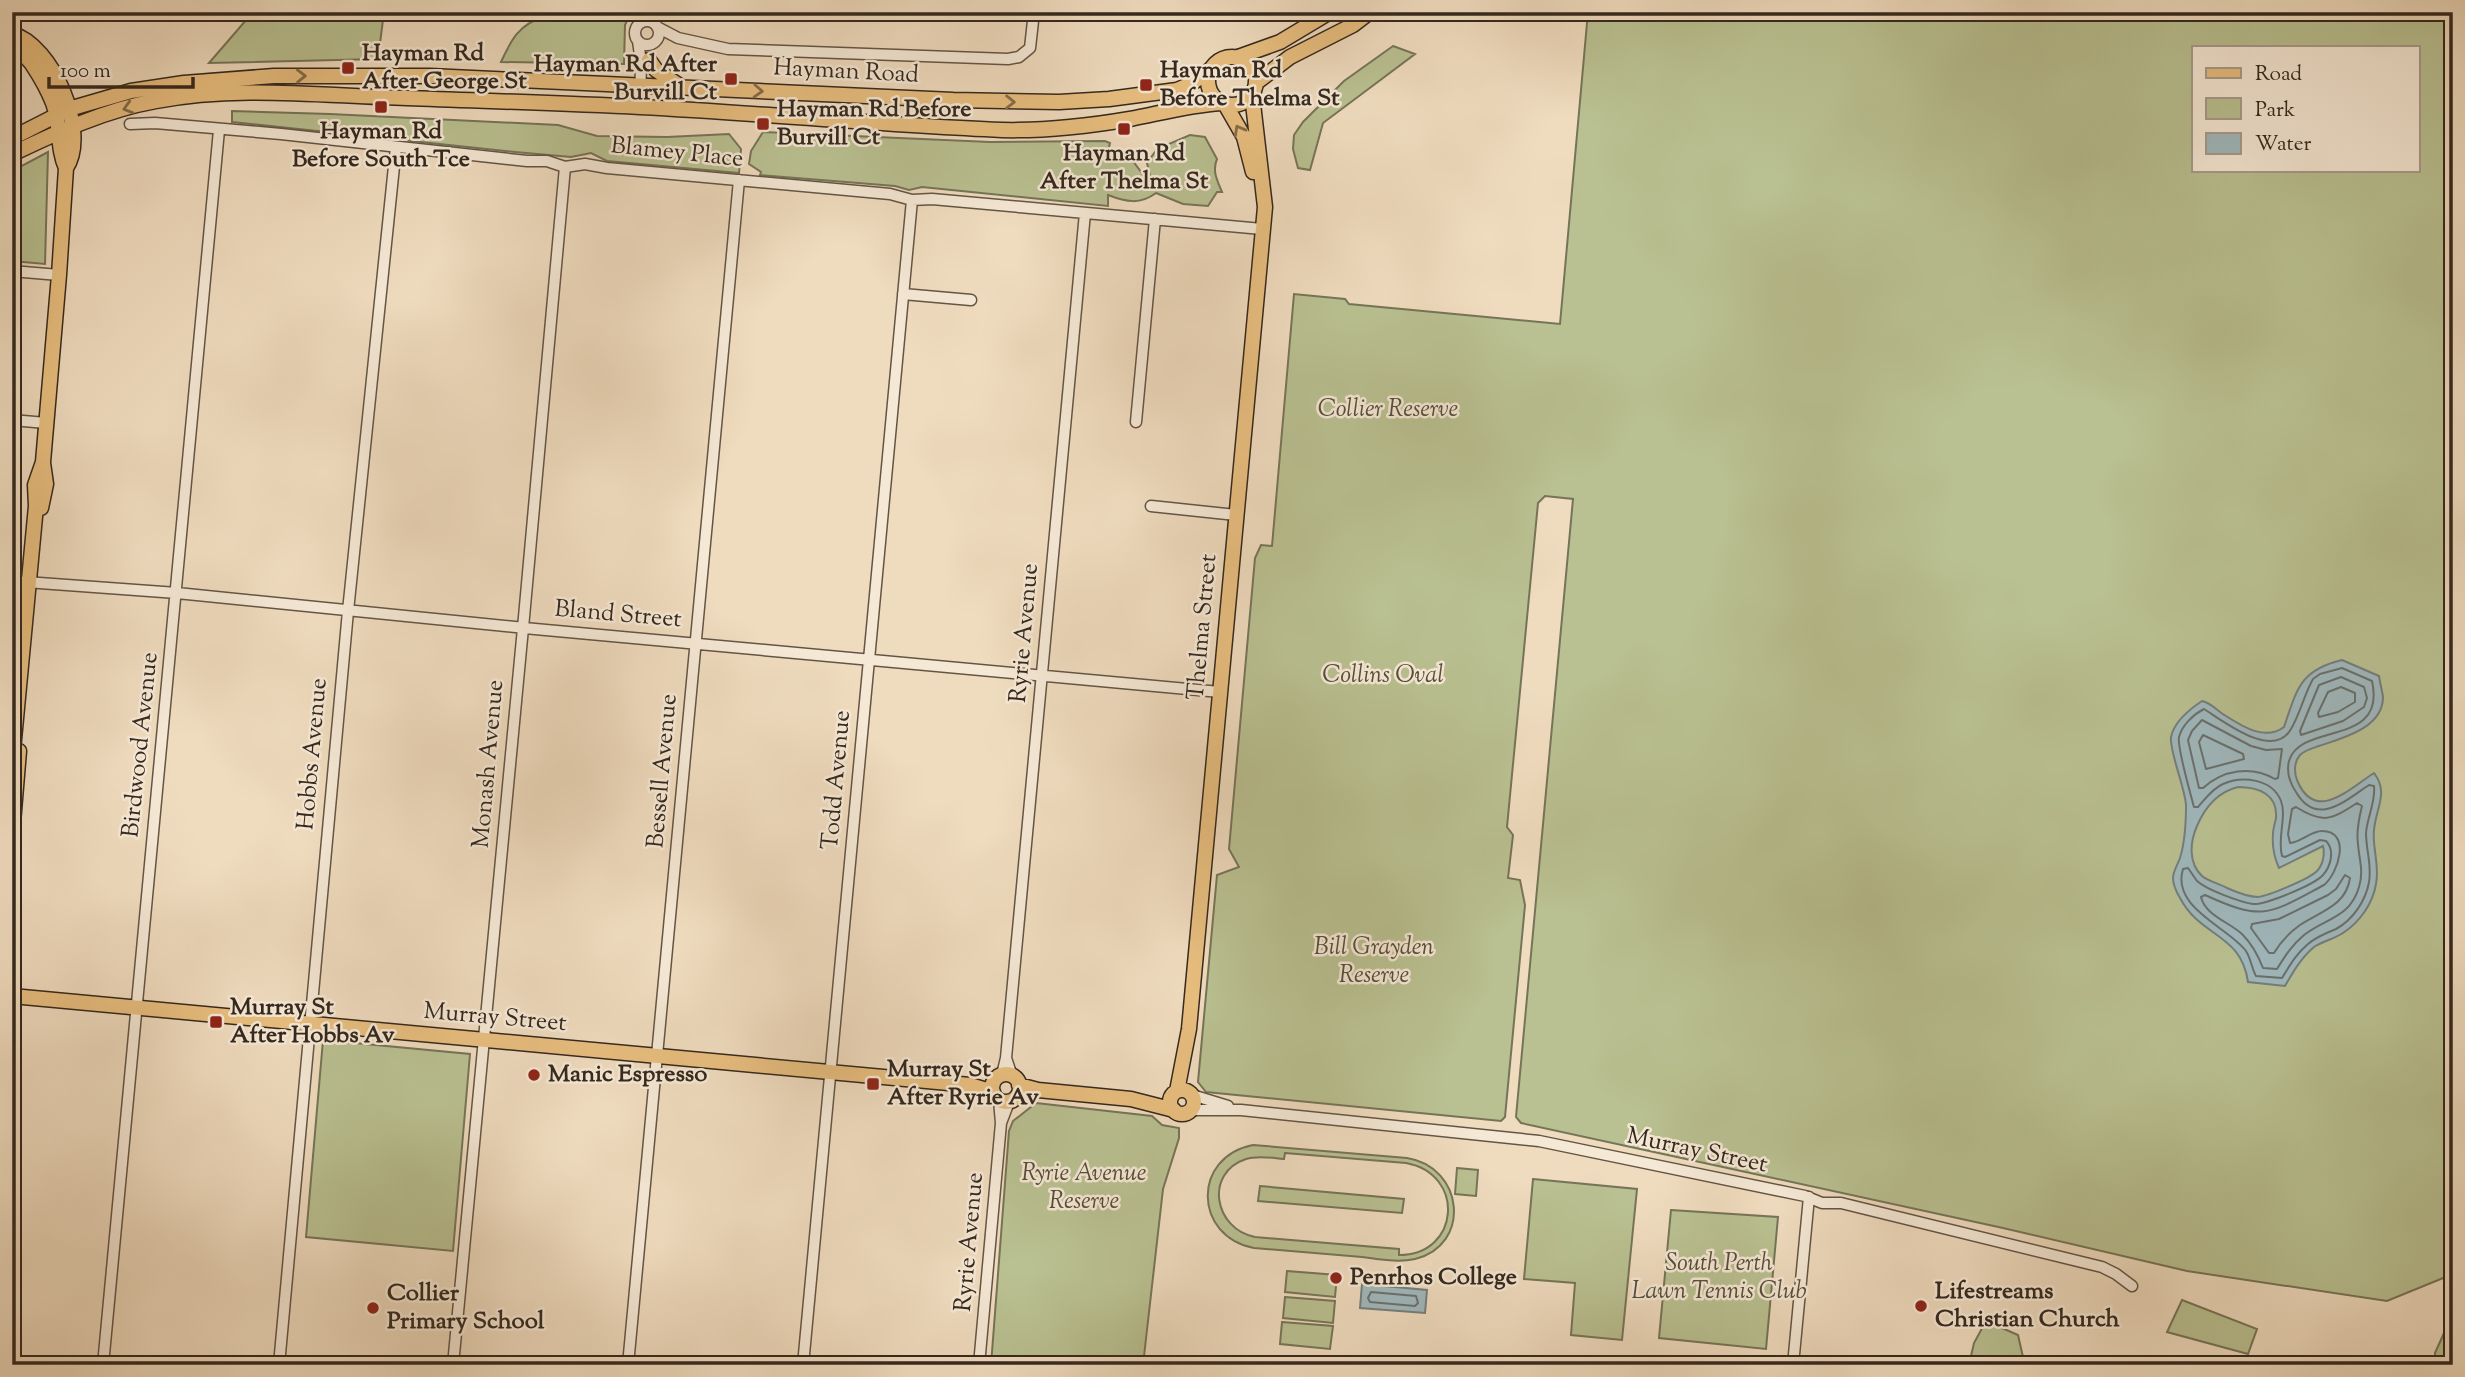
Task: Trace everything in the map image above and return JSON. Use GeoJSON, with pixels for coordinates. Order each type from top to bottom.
{"type":"FeatureCollection","features":[{"type":"Feature","properties":{"kind":"main road"},"geometry":{"type":"LineString","coordinates":[[1330,12],[1280,42],[1238,57],[1222,58],[1208,76],[1210,90],[1223,104],[1240,104],[1290,57],[1353,25],[1370,12]]}},
{"type":"Feature","properties":{"kind":"main road"},"geometry":{"type":"LineString","coordinates":[[12,36],[14,45],[31,64],[63,111],[73,158],[66,168],[43,461],[46,484],[32,581],[14,752],[12,835]]}},
{"type":"Feature","properties":{"kind":"main road"},"geometry":{"type":"LineString","coordinates":[[652,49],[656,70],[681,87]]}},
{"type":"Feature","properties":{"kind":"main road"},"geometry":{"type":"LineString","coordinates":[[1238,57],[1249,64],[1256,75],[1254,89]]}},
{"type":"Feature","properties":{"kind":"main road","name":"Hayman Road"},"geometry":{"type":"LineString","coordinates":[[12,138],[63,111],[148,88],[274,76],[387,75],[953,100],[1059,102],[1177,90],[1191,84],[1211,69]]}},
{"type":"Feature","properties":{"kind":"main road","name":"Thelma Street"},"geometry":{"type":"LineString","coordinates":[[1183,1093],[1265,207],[1254,89]]}},
{"type":"Feature","properties":{"kind":"main road","name":"Hayman Road"},"geometry":{"type":"LineString","coordinates":[[12,154],[67,129],[152,101],[226,92],[261,91],[644,107],[1006,130],[1086,125],[1135,118],[1184,106],[1223,104]]}},
{"type":"Feature","properties":{"kind":"main road","name":"Thelma Street"},"geometry":{"type":"LineString","coordinates":[[1223,104],[1244,137],[1251,157],[1262,229]]}},
{"type":"Feature","properties":{"kind":"main road","name":"Murray Street"},"geometry":{"type":"LineString","coordinates":[[13,995],[1131,1099],[1184,1114],[1191,1110]]}},
{"type":"Feature","properties":{"kind":"main road"},"geometry":{"type":"LineString","coordinates":[[1174,1110],[1170,1104],[1183,1093],[1194,1103],[1191,1110]]}},
{"type":"Feature","properties":{"kind":"main road","name":"Murray Street"},"geometry":{"type":"LineString","coordinates":[[1131,1099],[1183,1093]]}},
{"type":"Feature","properties":{"kind":"street"},"geometry":{"type":"LineString","coordinates":[[645,12],[636,33],[645,85]]}},
{"type":"Feature","properties":{"kind":"street"},"geometry":{"type":"LineString","coordinates":[[640,24],[654,21],[678,38],[728,49],[1008,59],[1019,57],[1030,48],[1034,12]]}},
{"type":"Feature","properties":{"kind":"street"},"geometry":{"type":"LineString","coordinates":[[644,107],[652,49],[659,36],[654,21]]}},
{"type":"Feature","properties":{"kind":"street"},"geometry":{"type":"LineString","coordinates":[[652,49],[678,38]]}},
{"type":"Feature","properties":{"kind":"street"},"geometry":{"type":"LineString","coordinates":[[638,41],[652,49]]}},
{"type":"Feature","properties":{"kind":"street","name":"Blamey Place"},"geometry":{"type":"LineString","coordinates":[[130,124],[155,123],[281,134],[527,161],[541,160],[565,167],[592,164],[607,168],[895,195],[912,200],[932,199],[1262,229]]}},
{"type":"Feature","properties":{"kind":"street","name":"Birdwood Avenue"},"geometry":{"type":"LineString","coordinates":[[103,1365],[219,130]]}},
{"type":"Feature","properties":{"kind":"street","name":"Hobbs Avenue"},"geometry":{"type":"LineString","coordinates":[[279,1365],[348,611],[396,147]]}},
{"type":"Feature","properties":{"kind":"street","name":"Monash Avenue"},"geometry":{"type":"LineString","coordinates":[[453,1365],[565,167]]}},
{"type":"Feature","properties":{"kind":"street","name":"Bessell Avenue"},"geometry":{"type":"LineString","coordinates":[[628,1365],[739,180]]}},
{"type":"Feature","properties":{"kind":"street","name":"Todd Avenue"},"geometry":{"type":"LineString","coordinates":[[803,1365],[912,200]]}},
{"type":"Feature","properties":{"kind":"street","name":"Ryrie Avenue"},"geometry":{"type":"LineString","coordinates":[[979,1365],[1085,213]]}},
{"type":"Feature","properties":{"kind":"street"},"geometry":{"type":"LineString","coordinates":[[1136,422],[1155,219]]}},
{"type":"Feature","properties":{"kind":"street"},"geometry":{"type":"LineString","coordinates":[[12,271],[59,275]]}},
{"type":"Feature","properties":{"kind":"street"},"geometry":{"type":"LineString","coordinates":[[903,294],[971,300]]}},
{"type":"Feature","properties":{"kind":"street"},"geometry":{"type":"LineString","coordinates":[[12,420],[46,423]]}},
{"type":"Feature","properties":{"kind":"street"},"geometry":{"type":"LineString","coordinates":[[1151,506],[1236,514]]}},
{"type":"Feature","properties":{"kind":"street","name":"Bland Street"},"geometry":{"type":"LineString","coordinates":[[12,581],[177,593],[523,628],[1220,692]]}},
{"type":"Feature","properties":{"kind":"street","name":"Murray Street"},"geometry":{"type":"LineString","coordinates":[[1183,1093],[1241,1110]]}},
{"type":"Feature","properties":{"kind":"street","name":"Murray Street"},"geometry":{"type":"LineString","coordinates":[[1191,1110],[1241,1110],[1539,1141],[1809,1197],[1822,1203],[1841,1203],[2102,1267],[2116,1273],[2132,1286]]}},
{"type":"Feature","properties":{"kind":"street"},"geometry":{"type":"LineString","coordinates":[[1793,1365],[1809,1197]]}},
{"type":"Feature","properties":{"kind":"green space"},"geometry":{"type":"Polygon","coordinates":[[[253,12],[384,12],[378,59],[209,63],[253,12]]]}},
{"type":"Feature","properties":{"kind":"green space"},"geometry":{"type":"Polygon","coordinates":[[[543,12],[631,12],[625,25],[624,64],[501,62],[517,34],[528,24],[544,17],[543,12]]]}},
{"type":"Feature","properties":{"kind":"green space"},"geometry":{"type":"Polygon","coordinates":[[[1588,12],[2453,12],[2453,1274],[2387,1301],[2187,1271],[1521,1123],[1516,1117],[1573,499],[1545,496],[1538,503],[1507,827],[1513,835],[1508,878],[1520,880],[1525,905],[1505,1117],[1501,1121],[1206,1092],[1198,1082],[1217,875],[1239,867],[1229,849],[1255,558],[1261,545],[1272,546],[1294,294],[1345,299],[1349,304],[1560,324],[1588,12]]]}},
{"type":"Feature","properties":{"kind":"green space"},"geometry":{"type":"Polygon","coordinates":[[[1393,46],[1415,54],[1323,123],[1310,170],[1298,168],[1293,149],[1294,135],[1303,122],[1344,81],[1393,46]]]}},
{"type":"Feature","properties":{"kind":"green space"},"geometry":{"type":"Polygon","coordinates":[[[232,111],[558,125],[597,136],[729,134],[741,149],[739,173],[607,161],[591,153],[571,157],[232,122],[232,111]]]}},
{"type":"Feature","properties":{"kind":"green space"},"geometry":{"type":"Polygon","coordinates":[[[763,132],[990,142],[1105,141],[1110,143],[1107,155],[1130,157],[1144,176],[1150,176],[1147,163],[1157,149],[1190,135],[1205,137],[1217,159],[1215,172],[1222,192],[1217,192],[1208,206],[1183,204],[1156,193],[1133,201],[1108,195],[1108,206],[922,187],[909,190],[895,186],[760,175],[761,172],[749,164],[751,151],[763,132]]]}},
{"type":"Feature","properties":{"kind":"green space"},"geometry":{"type":"Polygon","coordinates":[[[48,152],[45,264],[12,261],[12,171],[48,152]]]}},
{"type":"Feature","properties":{"kind":"green space"},"geometry":{"type":"Polygon","coordinates":[[[323,1040],[470,1054],[453,1251],[306,1237],[323,1040]]]}},
{"type":"Feature","properties":{"kind":"green space","name":"Ryrie Avenue Reserve"},"geometry":{"type":"Polygon","coordinates":[[[1036,1103],[1152,1116],[1162,1125],[1179,1128],[1179,1138],[1163,1189],[1143,1365],[991,1365],[1009,1131],[1013,1121],[1036,1103]]]}},
{"type":"Feature","properties":{"kind":"green space"},"geometry":{"type":"Polygon","coordinates":[[[1253,1145],[1407,1158],[1426,1164],[1440,1176],[1450,1190],[1454,1207],[1453,1223],[1446,1239],[1433,1251],[1409,1260],[1254,1248],[1234,1241],[1220,1229],[1211,1213],[1208,1196],[1210,1180],[1219,1164],[1233,1152],[1253,1145]],[[1285,1153],[1284,1159],[1251,1158],[1233,1166],[1224,1176],[1219,1200],[1230,1223],[1241,1232],[1255,1237],[1399,1249],[1399,1255],[1419,1251],[1434,1242],[1444,1229],[1448,1213],[1446,1197],[1439,1182],[1425,1170],[1406,1163],[1285,1153]]]}},
{"type":"Feature","properties":{"kind":"green space"},"geometry":{"type":"Polygon","coordinates":[[[1457,1168],[1478,1170],[1476,1196],[1455,1194],[1457,1168]]]}},
{"type":"Feature","properties":{"kind":"green space","name":"South Perth Lawn Tennis Club"},"geometry":{"type":"Polygon","coordinates":[[[1533,1179],[1637,1189],[1622,1340],[1571,1335],[1575,1283],[1524,1279],[1533,1179]]]}},
{"type":"Feature","properties":{"kind":"green space"},"geometry":{"type":"Polygon","coordinates":[[[1260,1186],[1404,1199],[1402,1213],[1258,1201],[1260,1186]]]}},
{"type":"Feature","properties":{"kind":"green space","name":"South Perth Lawn Tennis Club"},"geometry":{"type":"Polygon","coordinates":[[[1671,1210],[1778,1217],[1766,1349],[1659,1338],[1671,1210]]]}},
{"type":"Feature","properties":{"kind":"green space"},"geometry":{"type":"Polygon","coordinates":[[[1287,1271],[1337,1275],[1335,1297],[1285,1292],[1287,1271]]]}},
{"type":"Feature","properties":{"kind":"green space"},"geometry":{"type":"Polygon","coordinates":[[[1285,1297],[1335,1301],[1333,1323],[1283,1318],[1285,1297]]]}},
{"type":"Feature","properties":{"kind":"green space"},"geometry":{"type":"Polygon","coordinates":[[[2182,1300],[2257,1329],[2248,1354],[2167,1332],[2182,1300]]]}},
{"type":"Feature","properties":{"kind":"green space"},"geometry":{"type":"Polygon","coordinates":[[[2453,1313],[2451,1365],[2435,1356],[2435,1353],[2453,1313]]]}},
{"type":"Feature","properties":{"kind":"green space"},"geometry":{"type":"Polygon","coordinates":[[[1986,1321],[2018,1335],[2023,1357],[2042,1365],[1942,1365],[1944,1361],[1953,1362],[1971,1356],[1974,1343],[1986,1321]]]}},
{"type":"Feature","properties":{"kind":"green space"},"geometry":{"type":"Polygon","coordinates":[[[1282,1322],[1333,1326],[1330,1349],[1280,1344],[1282,1322]]]}},
{"type":"Feature","properties":{"kind":"water"},"geometry":{"type":"Polygon","coordinates":[[[2342,660],[2379,676],[2383,697],[2381,708],[2376,717],[2360,730],[2302,753],[2295,767],[2295,774],[2304,793],[2313,800],[2323,801],[2343,794],[2374,773],[2381,787],[2381,794],[2374,830],[2377,877],[2374,891],[2365,912],[2355,923],[2340,935],[2314,947],[2301,960],[2285,986],[2248,982],[2244,966],[2237,954],[2229,944],[2189,911],[2174,886],[2173,875],[2184,838],[2186,805],[2171,737],[2179,721],[2202,701],[2247,728],[2262,733],[2277,731],[2284,727],[2302,683],[2317,669],[2342,660]],[[2245,787],[2224,793],[2208,807],[2195,832],[2192,859],[2197,871],[2205,878],[2238,893],[2258,897],[2288,887],[2313,874],[2321,866],[2324,849],[2323,846],[2279,868],[2273,847],[2276,818],[2274,803],[2259,790],[2245,787]]]}},
{"type":"Feature","properties":{"kind":"water"},"geometry":{"type":"Polygon","coordinates":[[[1362,1284],[1427,1290],[1425,1313],[1360,1308],[1362,1284]]]}},
{"type":"Feature","properties":{"kind":"place","name":"Hayman Rd After George St"},"geometry":{"type":"Point","coordinates":[348,68]}},
{"type":"Feature","properties":{"kind":"place","name":"Hayman Rd After Burvill Ct"},"geometry":{"type":"Point","coordinates":[731,79]}},
{"type":"Feature","properties":{"kind":"place","name":"Hayman Rd Before Thelma St"},"geometry":{"type":"Point","coordinates":[1146,85]}},
{"type":"Feature","properties":{"kind":"place","name":"Hayman Rd Before South Tce"},"geometry":{"type":"Point","coordinates":[381,107]}},
{"type":"Feature","properties":{"kind":"place","name":"Hayman Rd Before Burvill Ct"},"geometry":{"type":"Point","coordinates":[763,124]}},
{"type":"Feature","properties":{"kind":"place","name":"Hayman Rd After Thelma St"},"geometry":{"type":"Point","coordinates":[1124,129]}},
{"type":"Feature","properties":{"kind":"place","name":"Murray St After Hobbs Av"},"geometry":{"type":"Point","coordinates":[216,1022]}},
{"type":"Feature","properties":{"kind":"place","name":"Manic Espresso"},"geometry":{"type":"Point","coordinates":[534,1075]}},
{"type":"Feature","properties":{"kind":"place","name":"Murray St After Ryrie Av"},"geometry":{"type":"Point","coordinates":[873,1084]}},
{"type":"Feature","properties":{"kind":"place","name":"Penrhos College"},"geometry":{"type":"Point","coordinates":[1336,1278]}},
{"type":"Feature","properties":{"kind":"place","name":"Lifestreams Christian Church"},"geometry":{"type":"Point","coordinates":[1921,1306]}},
{"type":"Feature","properties":{"kind":"place","name":"Collier Primary School"},"geometry":{"type":"Point","coordinates":[373,1308]}},
{"type":"Feature","properties":{"kind":"park label","name":"Collier Reserve"},"geometry":{"type":"Point","coordinates":[1388,410]}},
{"type":"Feature","properties":{"kind":"park label","name":"Collins Oval"},"geometry":{"type":"Point","coordinates":[1383,676]}},
{"type":"Feature","properties":{"kind":"park label","name":"Bill Grayden Reserve"},"geometry":{"type":"Point","coordinates":[1374,962]}}]}
